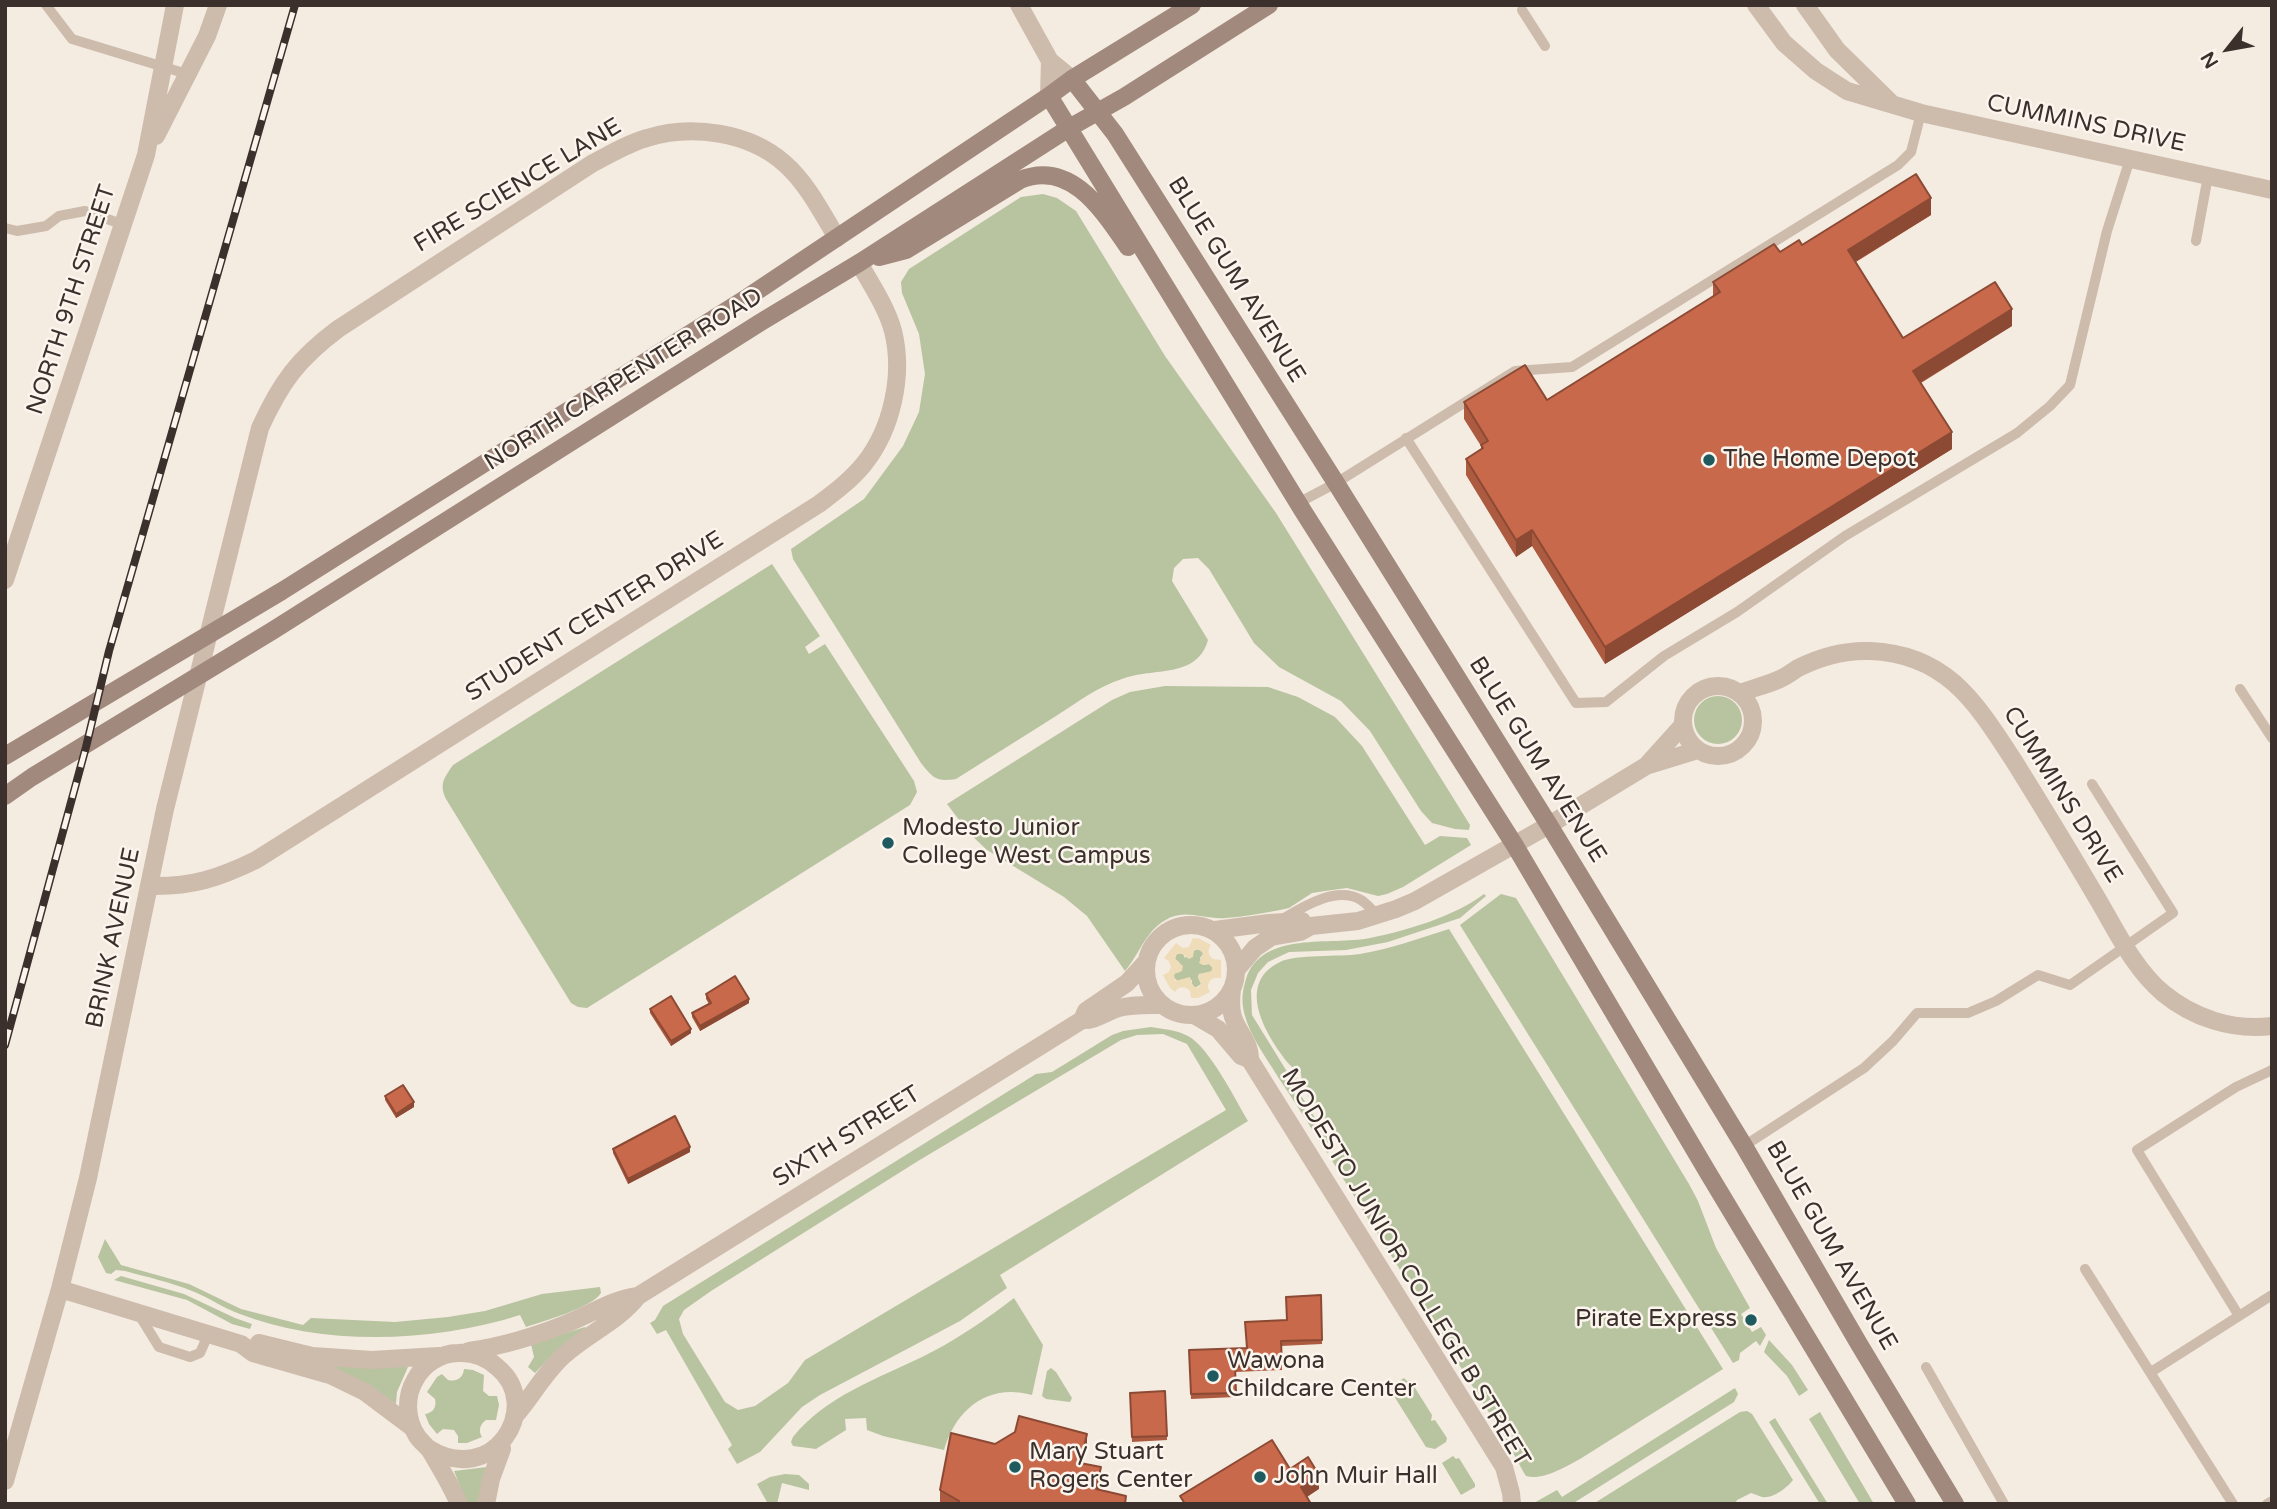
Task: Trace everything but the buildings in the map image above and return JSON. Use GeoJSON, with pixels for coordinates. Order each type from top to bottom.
{"type":"FeatureCollection","features":[{"type":"Feature","properties":{"kind":"main road","name":"NORTH CARPENTER ROAD"},"geometry":{"type":"LineString","coordinates":[[5,756],[282,591],[748,297],[1072,79],[1192,5]]}},
{"type":"Feature","properties":{"kind":"main road","name":"NORTH CARPENTER ROAD"},"geometry":{"type":"LineString","coordinates":[[5,796],[1269,5]]}},
{"type":"Feature","properties":{"kind":"main road","name":"BLUE GUM AVENUE"},"geometry":{"type":"LineString","coordinates":[[1072,79],[1099,112],[1336,483],[1549,825],[1744,1146],[1955,1504]]}},
{"type":"Feature","properties":{"kind":"main road"},"geometry":{"type":"LineString","coordinates":[[1049,96],[1298,503],[1514,844],[1907,1504]]}},
{"type":"Feature","properties":{"kind":"main road"},"geometry":{"type":"LineString","coordinates":[[859,263],[906,250],[1020,180],[1041,174],[1056,176],[1085,192],[1098,205],[1202,348]]}},
{"type":"Feature","properties":{"kind":"street","name":"NORTH 9TH STREET"},"geometry":{"type":"LineString","coordinates":[[5,580],[146,155],[175,5]]}},
{"type":"Feature","properties":{"kind":"street","name":"NORTH 9TH STREET"},"geometry":{"type":"LineString","coordinates":[[146,155],[207,36],[218,5]]}},
{"type":"Feature","properties":{"kind":"street","name":"BLUE GUM AVENUE"},"geometry":{"type":"LineString","coordinates":[[1019,5],[1051,61],[1072,79]]}},
{"type":"Feature","properties":{"kind":"street","name":"CUMMINS DRIVE"},"geometry":{"type":"LineString","coordinates":[[1755,5],[1784,43],[1816,71],[1847,91],[1921,113],[2272,190]]}},
{"type":"Feature","properties":{"kind":"street","name":"CUMMINS DRIVE"},"geometry":{"type":"LineString","coordinates":[[1805,5],[1837,50],[1890,103]]}},
{"type":"Feature","properties":{"kind":"street"},"geometry":{"type":"LineString","coordinates":[[1049,96],[1051,61]]}},
{"type":"Feature","properties":{"kind":"street","name":"FIRE SCIENCE LANE"},"geometry":{"type":"LineString","coordinates":[[271,404],[298,362],[338,329],[593,163],[648,137],[679,131],[708,132],[742,139],[771,152],[803,185],[837,238]]}},
{"type":"Feature","properties":{"kind":"street","name":"STUDENT CENTER DRIVE"},"geometry":{"type":"LineString","coordinates":[[150,886],[185,886],[209,881],[256,860],[819,504],[846,483],[874,450],[884,431],[894,398],[897,362],[893,330],[859,263]]}},
{"type":"Feature","properties":{"kind":"street","name":"BRINK AVENUE"},"geometry":{"type":"LineString","coordinates":[[5,1481],[60,1289],[88,1178],[165,809],[260,428],[271,404]]}},
{"type":"Feature","properties":{"kind":"street","name":"CUMMINS DRIVE"},"geometry":{"type":"LineString","coordinates":[[1646,766],[1683,725],[1684,709],[1689,699],[1707,686],[1730,687],[1740,693],[1781,679],[1822,657],[1868,651],[1895,654],[1920,662],[1942,673],[1964,691],[1983,713],[2149,980],[2188,1011],[2206,1019],[2230,1025],[2259,1028],[2272,1026]]}},
{"type":"Feature","properties":{"kind":"street","name":"CUMMINS DRIVE"},"geometry":{"type":"LineString","coordinates":[[1237,969],[1262,943],[1281,934],[1300,932],[1311,926],[1343,924],[1415,901],[1646,766],[1698,750],[1709,755],[1733,753],[1743,746],[1750,736],[1754,724],[1753,712],[1781,679]]}},
{"type":"Feature","properties":{"kind":"street"},"geometry":{"type":"LineString","coordinates":[[1740,693],[1753,712]]}},
{"type":"Feature","properties":{"kind":"street"},"geometry":{"type":"LineString","coordinates":[[1683,725],[1689,742],[1698,750]]}},
{"type":"Feature","properties":{"kind":"street","name":"CUMMINS DRIVE"},"geometry":{"type":"LineString","coordinates":[[1215,930],[1301,921],[1311,926]]}},
{"type":"Feature","properties":{"kind":"street"},"geometry":{"type":"LineString","coordinates":[[1197,925],[1215,930],[1231,948],[1237,969],[1232,989],[1225,1000],[1215,1008],[1194,1015],[1182,1014],[1163,1005],[1149,986],[1147,961],[1156,941],[1175,928],[1197,925]]}},
{"type":"Feature","properties":{"kind":"street","name":"SIXTH STREET"},"geometry":{"type":"LineString","coordinates":[[1082,1020],[1086,1011],[1128,983],[1147,961]]}},
{"type":"Feature","properties":{"kind":"street","name":"MODESTO JUNIOR COLLEGE B STREET"},"geometry":{"type":"LineString","coordinates":[[1232,989],[1233,1018],[1250,1051],[1250,1060],[1504,1467],[1512,1504]]}},
{"type":"Feature","properties":{"kind":"street","name":"SIXTH STREET"},"geometry":{"type":"LineString","coordinates":[[514,1417],[560,1359],[585,1338],[628,1309],[638,1296],[1082,1020],[1091,1020],[1132,1005],[1163,1005]]}},
{"type":"Feature","properties":{"kind":"street","name":"MODESTO JUNIOR COLLEGE B STREET"},"geometry":{"type":"LineString","coordinates":[[1194,1015],[1218,1029],[1241,1056],[1250,1060]]}},
{"type":"Feature","properties":{"kind":"street"},"geometry":{"type":"LineString","coordinates":[[60,1289],[241,1344],[253,1353],[330,1375],[365,1392],[412,1428],[443,1471],[458,1504]]}},
{"type":"Feature","properties":{"kind":"street","name":"SIXTH STREET"},"geometry":{"type":"LineString","coordinates":[[450,1354],[526,1338],[566,1324],[621,1298],[638,1296]]}},
{"type":"Feature","properties":{"kind":"street"},"geometry":{"type":"LineString","coordinates":[[241,1344],[256,1342],[312,1356],[372,1360],[450,1354],[474,1354],[489,1360],[502,1371],[511,1384],[515,1400],[514,1417],[509,1432],[501,1443],[479,1457],[465,1460],[452,1459],[428,1448]]}},
{"type":"Feature","properties":{"kind":"street"},"geometry":{"type":"LineString","coordinates":[[412,1428],[408,1404],[415,1380],[431,1362],[450,1354]]}},
{"type":"Feature","properties":{"kind":"street"},"geometry":{"type":"LineString","coordinates":[[486,1504],[491,1479],[502,1449],[501,1443]]}},
{"type":"Feature","properties":{"kind":"lane"},"geometry":{"type":"LineString","coordinates":[[46,5],[72,39],[187,74]]}},
{"type":"Feature","properties":{"kind":"lane"},"geometry":{"type":"LineString","coordinates":[[1522,10],[1545,46]]}},
{"type":"Feature","properties":{"kind":"lane"},"geometry":{"type":"LineString","coordinates":[[1298,503],[1336,483],[1515,371],[1572,368],[1898,165],[1911,152],[1921,113]]}},
{"type":"Feature","properties":{"kind":"lane"},"geometry":{"type":"LineString","coordinates":[[1406,438],[1576,702],[1606,702],[1664,656],[1737,612],[1844,536],[2017,433],[2050,406],[2070,385],[2107,230],[2130,159]]}},
{"type":"Feature","properties":{"kind":"lane"},"geometry":{"type":"LineString","coordinates":[[2196,241],[2208,176]]}},
{"type":"Feature","properties":{"kind":"lane"},"geometry":{"type":"LineString","coordinates":[[5,228],[16,231],[46,226],[59,216],[85,211],[124,225]]}},
{"type":"Feature","properties":{"kind":"lane"},"geometry":{"type":"LineString","coordinates":[[2240,688],[2272,738]]}},
{"type":"Feature","properties":{"kind":"lane"},"geometry":{"type":"LineString","coordinates":[[1744,1146],[1864,1068],[1894,1041],[1917,1013],[1968,1013],[1996,1001],[2038,975],[2070,985],[2173,913],[2092,784]]}},
{"type":"Feature","properties":{"kind":"lane"},"geometry":{"type":"LineString","coordinates":[[1279,922],[1315,900],[1331,897],[1355,897],[1378,915]]}},
{"type":"Feature","properties":{"kind":"lane"},"geometry":{"type":"LineString","coordinates":[[2239,1316],[2137,1150],[2236,1087],[2272,1070]]}},
{"type":"Feature","properties":{"kind":"lane"},"geometry":{"type":"LineString","coordinates":[[2085,1269],[2233,1504]]}},
{"type":"Feature","properties":{"kind":"lane"},"geometry":{"type":"LineString","coordinates":[[2151,1372],[2272,1295]]}},
{"type":"Feature","properties":{"kind":"lane"},"geometry":{"type":"LineString","coordinates":[[138,1313],[159,1347],[190,1357],[200,1353],[208,1335]]}},
{"type":"Feature","properties":{"kind":"lane"},"geometry":{"type":"LineString","coordinates":[[1926,1367],[2004,1504]]}},
{"type":"Feature","properties":{"kind":"lane"},"geometry":{"type":"LineString","coordinates":[[2267,1504],[2272,1501]]}},
{"type":"Feature","properties":{"kind":"green space"},"geometry":{"type":"Polygon","coordinates":[[[1043,194],[1057,198],[1076,211],[1165,356],[1276,513],[1470,825],[1469,830],[1432,823],[1421,811],[1370,731],[1341,701],[1279,667],[1254,643],[1209,569],[1198,558],[1183,559],[1174,568],[1172,581],[1208,640],[1194,661],[1173,670],[1134,675],[1104,686],[956,779],[936,778],[921,763],[793,559],[791,549],[864,499],[903,446],[919,412],[925,374],[919,334],[902,293],[901,282],[909,269],[1021,197],[1043,194]]]}},
{"type":"Feature","properties":{"kind":"green space"},"geometry":{"type":"Polygon","coordinates":[[[772,564],[820,636],[805,647],[809,654],[825,644],[914,781],[917,792],[910,805],[587,1008],[578,1007],[571,1003],[446,799],[443,789],[445,778],[453,765],[772,564]]]}},
{"type":"Feature","properties":{"kind":"green space"},"geometry":{"type":"Polygon","coordinates":[[[1165,686],[1268,687],[1298,697],[1335,717],[1362,746],[1425,845],[1440,836],[1467,838],[1471,845],[1387,894],[1378,896],[1347,888],[1312,893],[1289,908],[1253,915],[1226,918],[1189,915],[1172,917],[1153,930],[1125,971],[1087,916],[1064,897],[987,850],[969,833],[947,804],[1112,700],[1130,692],[1165,686]]]}},
{"type":"Feature","properties":{"kind":"green space"},"geometry":{"type":"Polygon","coordinates":[[[1718,696],[1735,703],[1742,720],[1735,737],[1718,744],[1701,737],[1694,720],[1701,703],[1718,696]]]}},
{"type":"Feature","properties":{"kind":"green space"},"geometry":{"type":"Polygon","coordinates":[[[1484,894],[1486,896],[1460,918],[1388,942],[1346,950],[1289,952],[1268,962],[1258,973],[1251,990],[1252,1015],[1286,1070],[1296,1076],[1298,1091],[1335,1149],[1327,1153],[1251,1032],[1243,1006],[1243,993],[1254,963],[1267,953],[1299,943],[1370,938],[1414,927],[1445,916],[1484,894]]]}},
{"type":"Feature","properties":{"kind":"green space"},"geometry":{"type":"Polygon","coordinates":[[[1501,894],[1516,898],[1698,1201],[1716,1248],[1750,1308],[1741,1314],[1752,1332],[1761,1327],[1766,1335],[1760,1346],[1756,1341],[1740,1353],[1739,1360],[1733,1363],[1460,925],[1501,894]]]}},
{"type":"Feature","properties":{"kind":"green space"},"geometry":{"type":"Polygon","coordinates":[[[1449,929],[1723,1369],[1580,1459],[1539,1477],[1526,1476],[1524,1473],[1331,1159],[1343,1151],[1302,1086],[1301,1073],[1280,1053],[1264,1026],[1259,1011],[1259,983],[1266,972],[1280,962],[1296,958],[1372,952],[1449,929]]]}},
{"type":"Feature","properties":{"kind":"green space"},"geometry":{"type":"Polygon","coordinates":[[[1196,949],[1202,951],[1200,958],[1203,965],[1209,964],[1213,968],[1210,973],[1199,974],[1201,984],[1195,988],[1192,980],[1179,982],[1173,977],[1180,972],[1179,962],[1175,959],[1177,953],[1183,954],[1185,958],[1196,949]]]}},
{"type":"Feature","properties":{"kind":"green space"},"geometry":{"type":"Polygon","coordinates":[[[1151,1027],[1188,1036],[1213,1062],[1248,1121],[1000,1275],[1007,1288],[960,1321],[802,1407],[760,1452],[737,1464],[728,1449],[732,1445],[666,1330],[657,1334],[650,1323],[655,1320],[663,1306],[1036,1074],[1052,1072],[1123,1031],[1151,1027]],[[1163,1034],[1137,1035],[1121,1040],[918,1161],[684,1310],[679,1319],[683,1334],[725,1402],[738,1410],[755,1406],[788,1383],[805,1360],[1226,1110],[1187,1044],[1163,1034]]]}},
{"type":"Feature","properties":{"kind":"green space"},"geometry":{"type":"Polygon","coordinates":[[[105,1239],[121,1265],[189,1284],[241,1309],[303,1325],[311,1318],[395,1322],[448,1317],[485,1311],[542,1294],[600,1287],[601,1293],[578,1309],[526,1327],[520,1315],[453,1331],[380,1337],[343,1336],[273,1325],[234,1312],[198,1293],[167,1282],[125,1271],[106,1273],[98,1257],[105,1239]]]}},
{"type":"Feature","properties":{"kind":"green space"},"geometry":{"type":"Polygon","coordinates":[[[121,1276],[184,1294],[252,1324],[250,1329],[232,1324],[187,1300],[114,1280],[121,1276]]]}},
{"type":"Feature","properties":{"kind":"green space"},"geometry":{"type":"Polygon","coordinates":[[[1014,1298],[1043,1345],[1032,1395],[1001,1393],[976,1403],[957,1422],[944,1450],[867,1430],[866,1418],[845,1419],[846,1430],[816,1449],[793,1446],[793,1437],[836,1399],[946,1344],[1014,1298]]]}},
{"type":"Feature","properties":{"kind":"green space"},"geometry":{"type":"Polygon","coordinates":[[[585,1327],[586,1329],[555,1352],[535,1373],[528,1367],[534,1357],[531,1344],[585,1327]]]}},
{"type":"Feature","properties":{"kind":"green space"},"geometry":{"type":"Polygon","coordinates":[[[1769,1340],[1792,1365],[1808,1390],[1799,1396],[1787,1376],[1764,1352],[1769,1340]]]}},
{"type":"Feature","properties":{"kind":"green space"},"geometry":{"type":"Polygon","coordinates":[[[326,1365],[408,1367],[397,1392],[396,1404],[367,1384],[326,1365]]]}},
{"type":"Feature","properties":{"kind":"green space"},"geometry":{"type":"Polygon","coordinates":[[[1051,1368],[1072,1398],[1070,1402],[1042,1396],[1047,1371],[1051,1368]]]}},
{"type":"Feature","properties":{"kind":"green space"},"geometry":{"type":"Polygon","coordinates":[[[464,1369],[484,1375],[483,1391],[489,1396],[497,1396],[499,1405],[496,1420],[486,1420],[481,1426],[482,1437],[467,1443],[458,1443],[454,1430],[443,1429],[437,1434],[425,1414],[435,1407],[435,1399],[427,1392],[437,1377],[442,1374],[448,1380],[457,1380],[464,1369]]]}},
{"type":"Feature","properties":{"kind":"green space"},"geometry":{"type":"Polygon","coordinates":[[[1404,1378],[1410,1380],[1432,1415],[1431,1421],[1435,1420],[1447,1438],[1446,1442],[1435,1449],[1426,1447],[1389,1388],[1404,1378]]]}},
{"type":"Feature","properties":{"kind":"green space"},"geometry":{"type":"Polygon","coordinates":[[[1735,1388],[1738,1394],[1734,1402],[1572,1504],[1532,1504],[1557,1490],[1562,1497],[1735,1388]]]}},
{"type":"Feature","properties":{"kind":"green space"},"geometry":{"type":"Polygon","coordinates":[[[1747,1411],[1752,1414],[1793,1480],[1780,1492],[1766,1497],[1751,1493],[1737,1500],[1735,1504],[1593,1504],[1740,1412],[1747,1411]]]}},
{"type":"Feature","properties":{"kind":"green space"},"geometry":{"type":"Polygon","coordinates":[[[1820,1412],[1874,1504],[1860,1504],[1809,1419],[1820,1412]]]}},
{"type":"Feature","properties":{"kind":"green space"},"geometry":{"type":"Polygon","coordinates":[[[1775,1418],[1828,1504],[1820,1504],[1769,1422],[1775,1418]]]}},
{"type":"Feature","properties":{"kind":"green space"},"geometry":{"type":"Polygon","coordinates":[[[1453,1456],[1459,1458],[1475,1484],[1475,1487],[1461,1495],[1442,1463],[1453,1456]]]}},
{"type":"Feature","properties":{"kind":"green space"},"geometry":{"type":"Polygon","coordinates":[[[487,1467],[477,1504],[467,1504],[454,1471],[487,1467]]]}},
{"type":"Feature","properties":{"kind":"green space"},"geometry":{"type":"Polygon","coordinates":[[[799,1475],[809,1484],[809,1490],[782,1483],[777,1504],[768,1504],[757,1484],[770,1477],[799,1475]]]}},
{"type":"Feature","properties":{"kind":"sand"},"geometry":{"type":"Polygon","coordinates":[[[1193,938],[1200,939],[1211,945],[1209,954],[1213,959],[1221,960],[1221,978],[1210,981],[1210,992],[1198,998],[1191,998],[1190,991],[1184,988],[1175,992],[1163,975],[1169,972],[1171,967],[1169,961],[1164,958],[1176,943],[1183,948],[1189,947],[1193,938]],[[1198,949],[1189,959],[1181,953],[1176,955],[1175,959],[1183,966],[1182,971],[1174,974],[1175,981],[1190,977],[1193,986],[1198,988],[1201,984],[1199,974],[1212,971],[1209,964],[1199,963],[1203,953],[1198,949]]]}},
{"type":"Feature","properties":{"kind":"railway"},"geometry":{"type":"LineString","coordinates":[[5,1045],[86,747],[109,651],[295,5]]}},
{"type":"Feature","properties":{"kind":"place","name":"The Home Depot"},"geometry":{"type":"Point","coordinates":[1709,460]}},
{"type":"Feature","properties":{"kind":"place","name":"Modesto Junior College West Campus"},"geometry":{"type":"Point","coordinates":[888,843]}},
{"type":"Feature","properties":{"kind":"place","name":"Pirate Express"},"geometry":{"type":"Point","coordinates":[1751,1320]}},
{"type":"Feature","properties":{"kind":"place","name":"Wawona Childcare Center"},"geometry":{"type":"Point","coordinates":[1213,1376]}},
{"type":"Feature","properties":{"kind":"place","name":"Mary Stuart Rogers Center"},"geometry":{"type":"Point","coordinates":[1015,1467]}},
{"type":"Feature","properties":{"kind":"place","name":"John Muir Hall"},"geometry":{"type":"Point","coordinates":[1260,1477]}}]}
